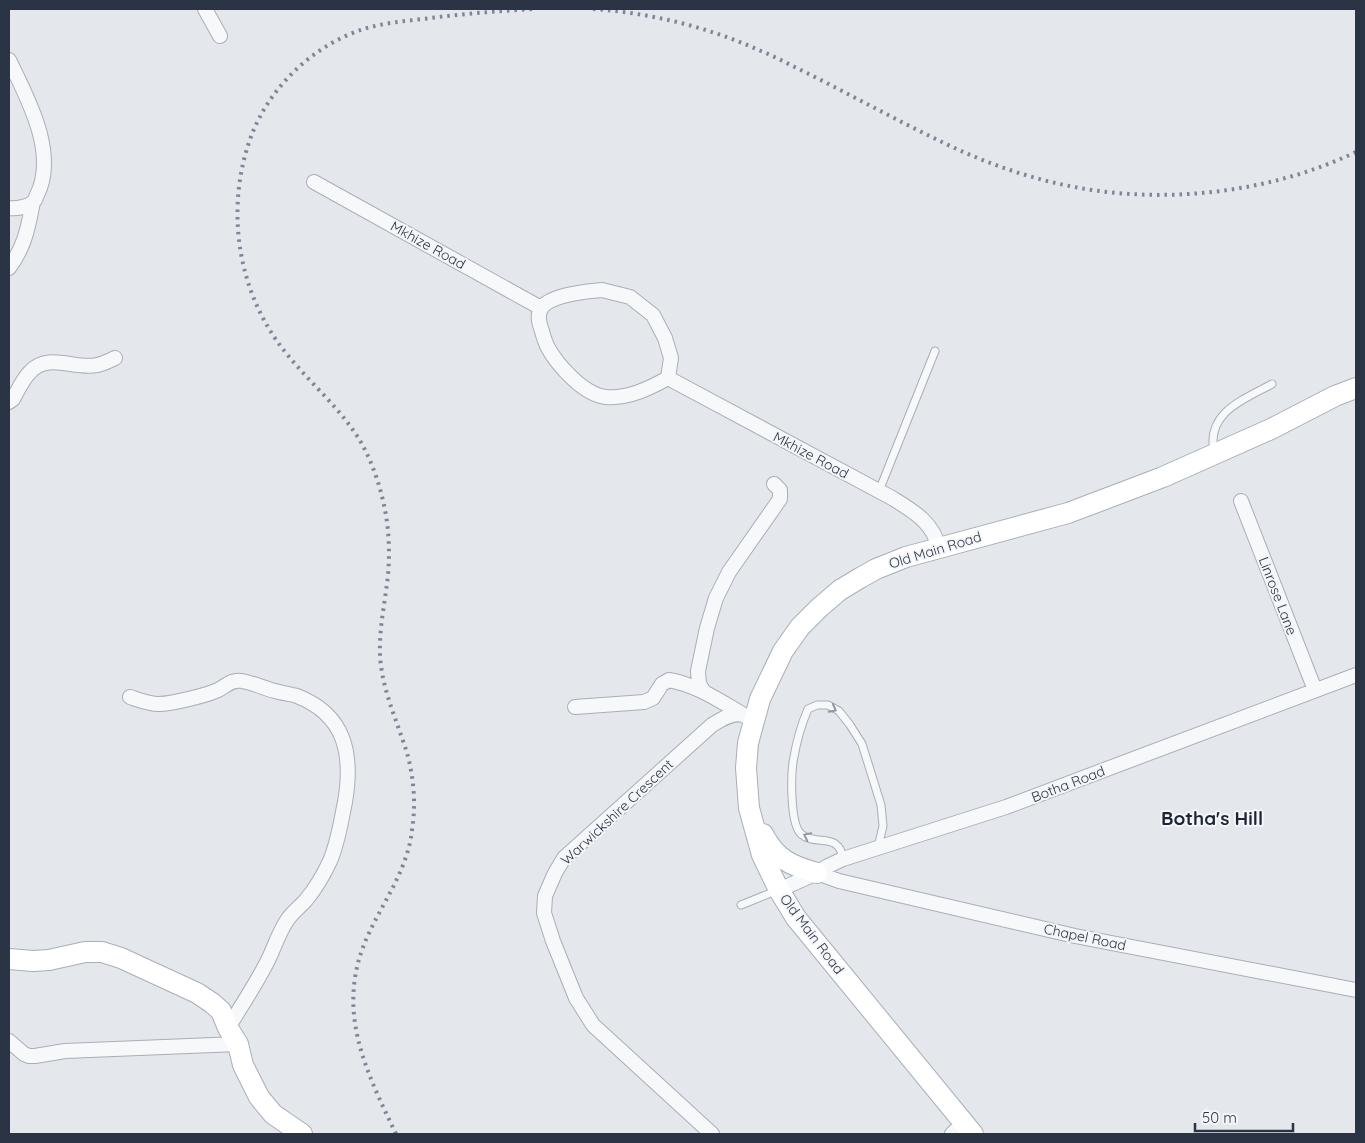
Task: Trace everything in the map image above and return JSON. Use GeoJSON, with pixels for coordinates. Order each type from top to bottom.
{"type":"FeatureCollection","features":[{"type":"Feature","properties":{"kind":"main road","name":"Old Main Road"},"geometry":{"type":"LineString","coordinates":[[963,1131],[796,918],[779,890],[762,855],[749,808],[746,768],[748,743],[760,699],[783,651],[800,627],[819,608],[840,590],[876,569],[906,556],[1068,513],[1163,477],[1272,428],[1334,396],[1356,388]]}},
{"type":"Feature","properties":{"kind":"main road"},"geometry":{"type":"LineString","coordinates":[[749,808],[767,843],[777,856],[794,866],[817,873]]}},
{"type":"Feature","properties":{"kind":"main road"},"geometry":{"type":"LineString","coordinates":[[9,960],[49,960],[85,952],[102,952],[121,958],[197,993],[220,1011],[233,1036],[243,1065],[259,1097],[273,1114],[302,1134]]}},
{"type":"Feature","properties":{"kind":"street"},"geometry":{"type":"LineString","coordinates":[[205,9],[220,36]]}},
{"type":"Feature","properties":{"kind":"street"},"geometry":{"type":"LineString","coordinates":[[9,60],[30,104],[41,135],[44,166],[40,189],[33,202],[24,241],[9,268]]}},
{"type":"Feature","properties":{"kind":"street","name":"Mkhize Road"},"geometry":{"type":"LineString","coordinates":[[314,182],[542,308]]}},
{"type":"Feature","properties":{"kind":"street"},"geometry":{"type":"LineString","coordinates":[[9,208],[24,207],[33,202]]}},
{"type":"Feature","properties":{"kind":"street"},"geometry":{"type":"LineString","coordinates":[[602,290],[630,297],[653,315],[665,338],[671,358],[668,378],[647,390],[628,395],[607,397],[596,395],[580,385],[562,369],[547,346],[539,323],[539,312],[544,304],[557,298],[582,292],[602,290]]}},
{"type":"Feature","properties":{"kind":"street"},"geometry":{"type":"LineString","coordinates":[[9,402],[30,372],[40,364],[50,362],[86,366],[97,365],[115,358]]}},
{"type":"Feature","properties":{"kind":"street","name":"Mkhize Road"},"geometry":{"type":"LineString","coordinates":[[668,378],[909,509],[929,525],[936,537],[939,548]]}},
{"type":"Feature","properties":{"kind":"street"},"geometry":{"type":"LineString","coordinates":[[704,692],[700,684],[698,671],[707,628],[716,598],[729,572],[780,499],[780,490],[774,484]]}},
{"type":"Feature","properties":{"kind":"street","name":"Linrose Lane"},"geometry":{"type":"LineString","coordinates":[[1241,501],[1315,690]]}},
{"type":"Feature","properties":{"kind":"street","name":"Botha Road"},"geometry":{"type":"LineString","coordinates":[[779,890],[843,860],[1006,807],[1356,675]]}},
{"type":"Feature","properties":{"kind":"street"},"geometry":{"type":"LineString","coordinates":[[9,1041],[24,1054],[36,1056],[66,1051],[233,1036],[284,924],[290,915],[306,901],[330,861],[337,839],[347,786],[348,766],[341,734],[330,717],[296,696],[241,680],[230,682],[213,692],[176,702],[160,704],[130,697]]}},
{"type":"Feature","properties":{"kind":"street"},"geometry":{"type":"LineString","coordinates":[[574,707],[644,702],[653,698],[662,684],[669,680],[683,682],[704,692],[754,721]]}},
{"type":"Feature","properties":{"kind":"street","name":"Warwickshire Crescent"},"geometry":{"type":"LineString","coordinates":[[712,1134],[593,1025],[576,998],[553,941],[544,913],[545,896],[564,858],[712,725],[722,718],[735,715],[743,715],[754,721]]}},
{"type":"Feature","properties":{"kind":"street","name":"Chapel Road"},"geometry":{"type":"LineString","coordinates":[[817,873],[839,881],[1074,936],[1356,990]]}},
{"type":"Feature","properties":{"kind":"lane"},"geometry":{"type":"LineString","coordinates":[[879,491],[935,351]]}},
{"type":"Feature","properties":{"kind":"lane"},"geometry":{"type":"LineString","coordinates":[[1215,453],[1213,443],[1221,416],[1231,407],[1272,384]]}},
{"type":"Feature","properties":{"kind":"lane"},"geometry":{"type":"LineString","coordinates":[[843,860],[840,848],[835,843],[800,834],[795,825],[792,807],[793,764],[803,720],[808,709],[817,705],[828,705],[839,711],[862,744],[881,804],[883,826],[878,848]]}},
{"type":"Feature","properties":{"kind":"lane"},"geometry":{"type":"LineString","coordinates":[[741,905],[779,890]]}},
{"type":"Feature","properties":{"kind":"railway"},"geometry":{"type":"LineString","coordinates":[[396,1134],[373,1085],[364,1060],[357,1036],[354,1011],[354,986],[359,960],[369,933],[406,857],[410,844],[414,811],[414,791],[409,762],[389,699],[381,666],[381,631],[389,558],[386,514],[374,471],[359,439],[343,416],[286,353],[269,329],[256,304],[246,277],[240,248],[238,220],[239,191],[243,162],[260,116],[283,83],[313,55],[330,44],[367,28],[388,23],[465,14],[535,9]]}},
{"type":"Feature","properties":{"kind":"railway"},"geometry":{"type":"LineString","coordinates":[[593,9],[679,22],[741,42],[778,58],[960,150],[1015,172],[1072,187],[1125,194],[1159,195],[1227,190],[1293,176],[1356,152]]}},
{"type":"Feature","properties":{"kind":"district","name":"Botha's Hill"},"geometry":{"type":"Point","coordinates":[1212,818]}}]}
